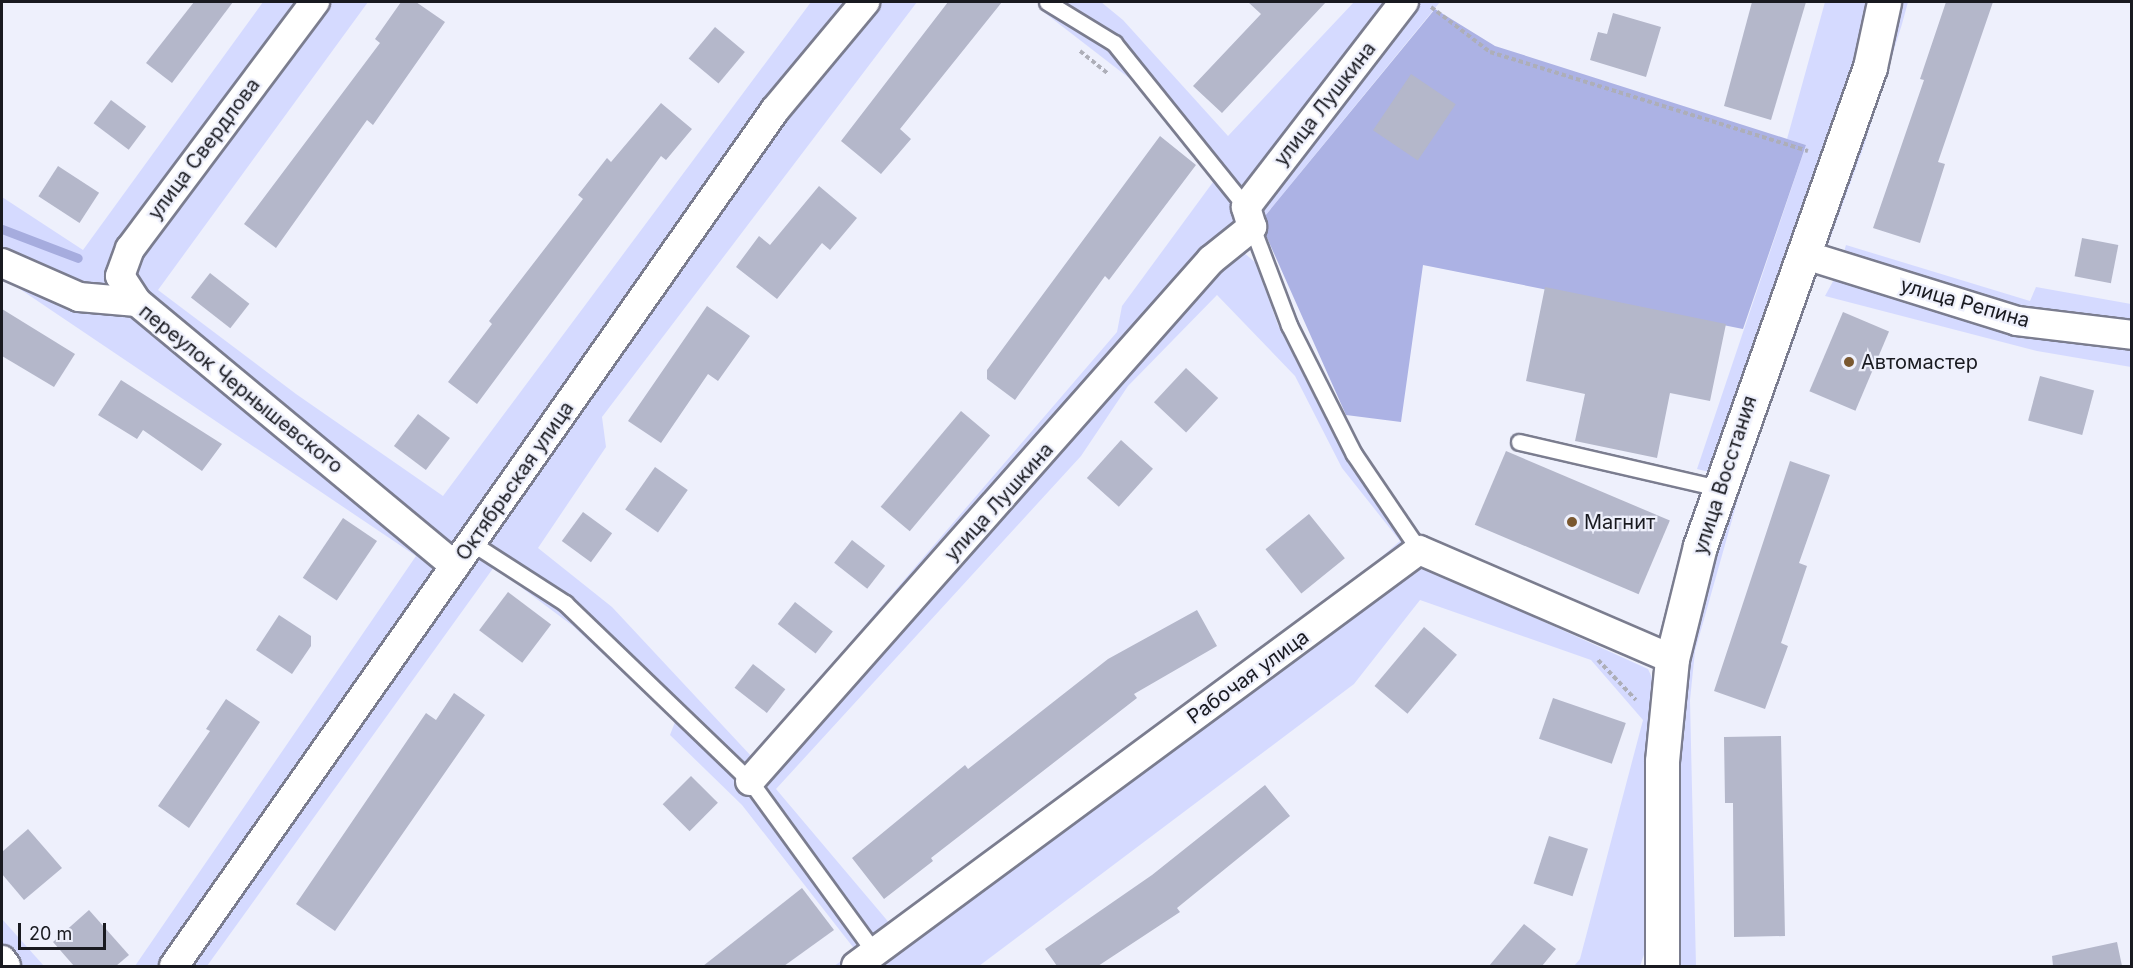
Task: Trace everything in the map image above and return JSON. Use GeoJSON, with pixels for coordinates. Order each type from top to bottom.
{"type":"FeatureCollection","features":[{"type":"Feature","properties":{"kind":"main road","name":"улица Восстания"},"geometry":{"type":"LineString","coordinates":[[1660,962],[1665,730],[1672,659],[1700,546],[1870,68],[1884,2]]}},
{"type":"Feature","properties":{"kind":"street","name":"улица Свердлова"},"geometry":{"type":"LineString","coordinates":[[137,302],[120,276],[130,249],[315,2]]}},
{"type":"Feature","properties":{"kind":"street","name":"Октябрьская улица"},"geometry":{"type":"LineString","coordinates":[[174,966],[775,110],[866,2]]}},
{"type":"Feature","properties":{"kind":"street","name":"улица Лушкина"},"geometry":{"type":"LineString","coordinates":[[750,781],[1249,217],[1404,2]]}},
{"type":"Feature","properties":{"kind":"street","name":"улица Репина"},"geometry":{"type":"LineString","coordinates":[[1802,254],[2017,321],[2132,334]]}},
{"type":"Feature","properties":{"kind":"street","name":"переулок Чернышевского"},"geometry":{"type":"LineString","coordinates":[[2,263],[79,297],[137,302],[455,566]]}},
{"type":"Feature","properties":{"kind":"street"},"geometry":{"type":"LineString","coordinates":[[1419,550],[1672,659]]}},
{"type":"Feature","properties":{"kind":"street","name":"Рабочая улица"},"geometry":{"type":"LineString","coordinates":[[865,960],[1419,550]]}},
{"type":"Feature","properties":{"kind":"street"},"geometry":{"type":"LineString","coordinates":[[2,960],[6,966]]}},
{"type":"Feature","properties":{"kind":"lane"},"geometry":{"type":"LineString","coordinates":[[1047,2],[1114,43],[1249,217],[1288,325],[1354,454],[1419,550]]}},
{"type":"Feature","properties":{"kind":"lane"},"geometry":{"type":"LineString","coordinates":[[1519,442],[1719,488]]}},
{"type":"Feature","properties":{"kind":"lane"},"geometry":{"type":"LineString","coordinates":[[472,543],[565,603],[750,781],[865,960]]}},
{"type":"Feature","properties":{"kind":"path"},"geometry":{"type":"LineString","coordinates":[[1424,2],[1490,52],[1837,161]]}},
{"type":"Feature","properties":{"kind":"path"},"geometry":{"type":"LineString","coordinates":[[1593,654],[1665,730]]}},
{"type":"Feature","properties":{"kind":"shaded area"},"geometry":{"type":"Polygon","coordinates":[[[263,2],[307,2],[123,247],[124,293],[83,290],[2,254],[2,197],[83,250],[263,2]]]}},
{"type":"Feature","properties":{"kind":"shaded area"},"geometry":{"type":"Polygon","coordinates":[[[326,2],[368,2],[158,290],[296,394],[443,496],[811,2],[855,2],[455,554],[144,298],[131,276],[137,254],[326,2]]]}},
{"type":"Feature","properties":{"kind":"shaded area"},"geometry":{"type":"Polygon","coordinates":[[[874,2],[917,2],[602,417],[606,447],[538,548],[612,607],[752,757],[1117,332],[1122,306],[1216,178],[1246,207],[1234,232],[751,772],[483,542],[781,113],[874,2]]]}},
{"type":"Feature","properties":{"kind":"shaded area"},"geometry":{"type":"Polygon","coordinates":[[[1061,2],[1101,2],[1123,20],[1228,136],[1354,2],[1393,2],[1246,192],[1117,36],[1061,2]]]}},
{"type":"Feature","properties":{"kind":"shaded area"},"geometry":{"type":"Polygon","coordinates":[[[1418,2],[1440,2],[1260,222],[1256,207],[1418,2]]]}},
{"type":"Feature","properties":{"kind":"shaded area"},"geometry":{"type":"Polygon","coordinates":[[[1825,2],[1870,2],[1856,62],[1709,472],[1697,469],[1806,145],[1787,139],[1825,2]]]}},
{"type":"Feature","properties":{"kind":"shaded area"},"geometry":{"type":"Polygon","coordinates":[[[1901,2],[1908,2],[1902,24],[1864,146],[1825,253],[1820,251],[1861,144],[1901,2]]]}},
{"type":"Feature","properties":{"kind":"shaded area"},"geometry":{"type":"Polygon","coordinates":[[[1435,9],[1495,46],[1806,145],[1743,329],[1423,265],[1401,422],[1346,415],[1260,222],[1435,9]]]}},
{"type":"Feature","properties":{"kind":"shaded area"},"geometry":{"type":"Polygon","coordinates":[[[1041,10],[1106,47],[1142,88],[1041,10]]]}},
{"type":"Feature","properties":{"kind":"shaded area"},"geometry":{"type":"Polygon","coordinates":[[[1846,245],[2030,301],[2036,287],[2131,304],[2131,323],[2021,311],[1842,258],[1846,245]]]}},
{"type":"Feature","properties":{"kind":"shaded area"},"geometry":{"type":"Polygon","coordinates":[[[1243,252],[1256,263],[1278,325],[1347,461],[1408,546],[1314,615],[1400,541],[1342,468],[1295,376],[1217,295],[1128,386],[1081,456],[776,789],[891,925],[875,939],[762,780],[1209,279],[1243,252]]]}},
{"type":"Feature","properties":{"kind":"shaded area"},"geometry":{"type":"Polygon","coordinates":[[[1812,272],[1816,273],[1743,481],[1695,651],[1690,700],[1696,966],[1679,966],[1679,752],[1690,649],[1738,481],[1812,272]]]}},
{"type":"Feature","properties":{"kind":"shaded area"},"geometry":{"type":"Polygon","coordinates":[[[1837,274],[2131,343],[2131,367],[2037,351],[1825,296],[1837,274]]]}},
{"type":"Feature","properties":{"kind":"shaded area"},"geometry":{"type":"Polygon","coordinates":[[[2,277],[135,309],[444,566],[163,966],[135,966],[416,556],[2,277]]]}},
{"type":"Feature","properties":{"kind":"shaded area"},"geometry":{"type":"Polygon","coordinates":[[[478,554],[560,609],[678,720],[743,788],[863,952],[843,966],[834,966],[856,951],[742,805],[670,735],[675,722],[573,626],[494,567],[207,966],[188,966],[478,554]]]}},
{"type":"Feature","properties":{"kind":"shaded area"},"geometry":{"type":"Polygon","coordinates":[[[1421,566],[1648,669],[1655,684],[1646,949],[1640,966],[1574,966],[1580,959],[1643,720],[1591,660],[1420,600],[1354,684],[979,966],[874,966],[1421,566]]]}},
{"type":"Feature","properties":{"kind":"shaded area"},"geometry":{"type":"Polygon","coordinates":[[[2,919],[44,966],[19,966],[2,946],[2,919]]]}},
{"type":"Feature","properties":{"kind":"building"},"geometry":{"type":"Polygon","coordinates":[[[194,2],[233,2],[172,83],[146,63],[194,2]]]}},
{"type":"Feature","properties":{"kind":"building"},"geometry":{"type":"Polygon","coordinates":[[[401,2],[416,2],[445,22],[373,125],[367,120],[276,248],[244,224],[380,43],[375,39],[401,2]]]}},
{"type":"Feature","properties":{"kind":"building"},"geometry":{"type":"Polygon","coordinates":[[[948,2],[1002,2],[900,129],[911,139],[881,174],[841,141],[948,2]]]}},
{"type":"Feature","properties":{"kind":"building"},"geometry":{"type":"Polygon","coordinates":[[[1248,2],[1326,2],[1222,113],[1193,86],[1261,14],[1248,2]]]}},
{"type":"Feature","properties":{"kind":"building"},"geometry":{"type":"Polygon","coordinates":[[[1752,2],[1806,2],[1771,120],[1724,106],[1752,2]]]}},
{"type":"Feature","properties":{"kind":"building"},"geometry":{"type":"Polygon","coordinates":[[[1946,2],[1993,2],[1938,162],[1945,164],[1920,243],[1873,228],[1924,80],[1920,79],[1946,2]]]}},
{"type":"Feature","properties":{"kind":"building"},"geometry":{"type":"Polygon","coordinates":[[[1613,13],[1661,27],[1646,77],[1590,60],[1598,32],[1607,34],[1613,13]]]}},
{"type":"Feature","properties":{"kind":"building"},"geometry":{"type":"Polygon","coordinates":[[[715,27],[745,52],[719,83],[689,58],[715,27]]]}},
{"type":"Feature","properties":{"kind":"building"},"geometry":{"type":"Polygon","coordinates":[[[1411,74],[1456,104],[1418,161],[1373,130],[1411,74]]]}},
{"type":"Feature","properties":{"kind":"building"},"geometry":{"type":"Polygon","coordinates":[[[111,100],[146,126],[129,150],[94,123],[111,100]]]}},
{"type":"Feature","properties":{"kind":"building"},"geometry":{"type":"Polygon","coordinates":[[[661,103],[692,129],[666,160],[661,156],[477,404],[448,382],[492,324],[489,321],[583,199],[578,195],[607,158],[611,162],[661,103]]]}},
{"type":"Feature","properties":{"kind":"building"},"geometry":{"type":"Polygon","coordinates":[[[1160,136],[1196,165],[1109,280],[1105,276],[1015,400],[987,379],[987,370],[1160,136]]]}},
{"type":"Feature","properties":{"kind":"building"},"geometry":{"type":"Polygon","coordinates":[[[58,166],[99,193],[79,223],[38,196],[58,166]]]}},
{"type":"Feature","properties":{"kind":"building"},"geometry":{"type":"Polygon","coordinates":[[[819,186],[857,218],[830,250],[822,243],[777,299],[736,267],[759,236],[770,245],[819,186]]]}},
{"type":"Feature","properties":{"kind":"building"},"geometry":{"type":"Polygon","coordinates":[[[2082,238],[2118,245],[2111,283],[2075,276],[2082,238]]]}},
{"type":"Feature","properties":{"kind":"building"},"geometry":{"type":"Polygon","coordinates":[[[210,273],[249,304],[230,328],[191,297],[210,273]]]}},
{"type":"Feature","properties":{"kind":"building"},"geometry":{"type":"Polygon","coordinates":[[[1545,287],[1726,324],[1710,401],[1670,393],[1657,458],[1575,441],[1585,394],[1526,381],[1545,287]]]}},
{"type":"Feature","properties":{"kind":"building"},"geometry":{"type":"Polygon","coordinates":[[[707,306],[750,336],[718,381],[708,374],[661,443],[628,421],[707,306]]]}},
{"type":"Feature","properties":{"kind":"building"},"geometry":{"type":"Polygon","coordinates":[[[2,309],[75,354],[54,387],[2,356],[2,309]]]}},
{"type":"Feature","properties":{"kind":"building","name":"Автомастер"},"geometry":{"type":"Polygon","coordinates":[[[1843,312],[1889,332],[1855,411],[1809,391],[1843,312]]]}},
{"type":"Feature","properties":{"kind":"building"},"geometry":{"type":"Polygon","coordinates":[[[1186,368],[1218,398],[1186,432],[1154,402],[1186,368]]]}},
{"type":"Feature","properties":{"kind":"building"},"geometry":{"type":"Polygon","coordinates":[[[2040,376],[2094,390],[2082,435],[2028,420],[2040,376]]]}},
{"type":"Feature","properties":{"kind":"building"},"geometry":{"type":"Polygon","coordinates":[[[121,380],[222,444],[202,471],[143,430],[137,439],[98,415],[121,380]]]}},
{"type":"Feature","properties":{"kind":"building"},"geometry":{"type":"Polygon","coordinates":[[[961,411],[990,435],[910,531],[881,507],[961,411]]]}},
{"type":"Feature","properties":{"kind":"building"},"geometry":{"type":"Polygon","coordinates":[[[418,414],[450,438],[426,470],[394,446],[418,414]]]}},
{"type":"Feature","properties":{"kind":"building"},"geometry":{"type":"Polygon","coordinates":[[[1121,440],[1153,469],[1119,507],[1087,478],[1121,440]]]}},
{"type":"Feature","properties":{"kind":"building","name":"Магнит"},"geometry":{"type":"Polygon","coordinates":[[[1506,451],[1670,521],[1639,594],[1475,525],[1506,451]]]}},
{"type":"Feature","properties":{"kind":"building"},"geometry":{"type":"Polygon","coordinates":[[[1790,461],[1830,475],[1799,563],[1807,566],[1781,643],[1788,646],[1765,709],[1714,691],[1790,461]]]}},
{"type":"Feature","properties":{"kind":"building"},"geometry":{"type":"Polygon","coordinates":[[[655,467],[688,490],[658,533],[625,510],[655,467]]]}},
{"type":"Feature","properties":{"kind":"building"},"geometry":{"type":"Polygon","coordinates":[[[583,512],[612,533],[591,562],[562,541],[583,512]]]}},
{"type":"Feature","properties":{"kind":"building"},"geometry":{"type":"Polygon","coordinates":[[[1309,514],[1345,558],[1301,594],[1265,549],[1309,514]]]}},
{"type":"Feature","properties":{"kind":"building"},"geometry":{"type":"Polygon","coordinates":[[[343,518],[377,541],[337,601],[303,578],[343,518]]]}},
{"type":"Feature","properties":{"kind":"building"},"geometry":{"type":"Polygon","coordinates":[[[852,540],[885,566],[867,589],[834,563],[852,540]]]}},
{"type":"Feature","properties":{"kind":"building"},"geometry":{"type":"Polygon","coordinates":[[[508,592],[551,624],[522,663],[479,630],[508,592]]]}},
{"type":"Feature","properties":{"kind":"building"},"geometry":{"type":"Polygon","coordinates":[[[795,602],[833,632],[816,654],[778,624],[795,602]]]}},
{"type":"Feature","properties":{"kind":"building"},"geometry":{"type":"Polygon","coordinates":[[[1197,610],[1217,646],[1134,694],[1137,698],[931,858],[933,861],[884,899],[852,858],[965,765],[968,769],[1108,659],[1197,610]]]}},
{"type":"Feature","properties":{"kind":"building"},"geometry":{"type":"Polygon","coordinates":[[[279,615],[311,636],[311,646],[292,674],[256,650],[279,615]]]}},
{"type":"Feature","properties":{"kind":"building"},"geometry":{"type":"Polygon","coordinates":[[[1424,627],[1457,655],[1407,714],[1375,686],[1424,627]]]}},
{"type":"Feature","properties":{"kind":"building"},"geometry":{"type":"Polygon","coordinates":[[[753,664],[785,689],[767,713],[735,688],[753,664]]]}},
{"type":"Feature","properties":{"kind":"building"},"geometry":{"type":"Polygon","coordinates":[[[454,693],[485,715],[335,931],[296,904],[426,713],[436,720],[454,693]]]}},
{"type":"Feature","properties":{"kind":"building"},"geometry":{"type":"Polygon","coordinates":[[[1553,698],[1626,723],[1612,764],[1539,739],[1553,698]]]}},
{"type":"Feature","properties":{"kind":"building"},"geometry":{"type":"Polygon","coordinates":[[[226,699],[260,722],[189,828],[158,806],[210,731],[206,729],[226,699]]]}},
{"type":"Feature","properties":{"kind":"building"},"geometry":{"type":"Polygon","coordinates":[[[1781,736],[1785,936],[1734,937],[1733,803],[1725,803],[1724,737],[1781,736]]]}},
{"type":"Feature","properties":{"kind":"building"},"geometry":{"type":"Polygon","coordinates":[[[691,776],[718,803],[690,831],[663,804],[691,776]]]}},
{"type":"Feature","properties":{"kind":"building"},"geometry":{"type":"Polygon","coordinates":[[[1265,785],[1290,816],[1177,908],[1180,912],[1098,966],[1057,966],[1045,949],[1152,875],[1265,785]]]}},
{"type":"Feature","properties":{"kind":"building"},"geometry":{"type":"Polygon","coordinates":[[[28,829],[62,868],[24,900],[2,874],[2,852],[28,829]]]}},
{"type":"Feature","properties":{"kind":"building"},"geometry":{"type":"Polygon","coordinates":[[[1549,836],[1588,849],[1573,896],[1534,884],[1549,836]]]}},
{"type":"Feature","properties":{"kind":"building"},"geometry":{"type":"Polygon","coordinates":[[[802,888],[834,930],[784,966],[703,966],[802,888]]]}},
{"type":"Feature","properties":{"kind":"building"},"geometry":{"type":"Polygon","coordinates":[[[89,910],[129,955],[116,966],[74,966],[53,942],[89,910]]]}},
{"type":"Feature","properties":{"kind":"building"},"geometry":{"type":"Polygon","coordinates":[[[1524,924],[1556,949],[1542,966],[1489,966],[1524,924]]]}},
{"type":"Feature","properties":{"kind":"building"},"geometry":{"type":"Polygon","coordinates":[[[2117,942],[2122,966],[2053,966],[2052,956],[2117,942]]]}},
{"type":"Feature","properties":{"kind":"waterway"},"geometry":{"type":"LineString","coordinates":[[2,229],[78,258]]}},
{"type":"Feature","properties":{"kind":"place","name":"Автомастер"},"geometry":{"type":"Point","coordinates":[1849,362]}},
{"type":"Feature","properties":{"kind":"place","name":"Магнит"},"geometry":{"type":"Point","coordinates":[1572,522]}}]}
